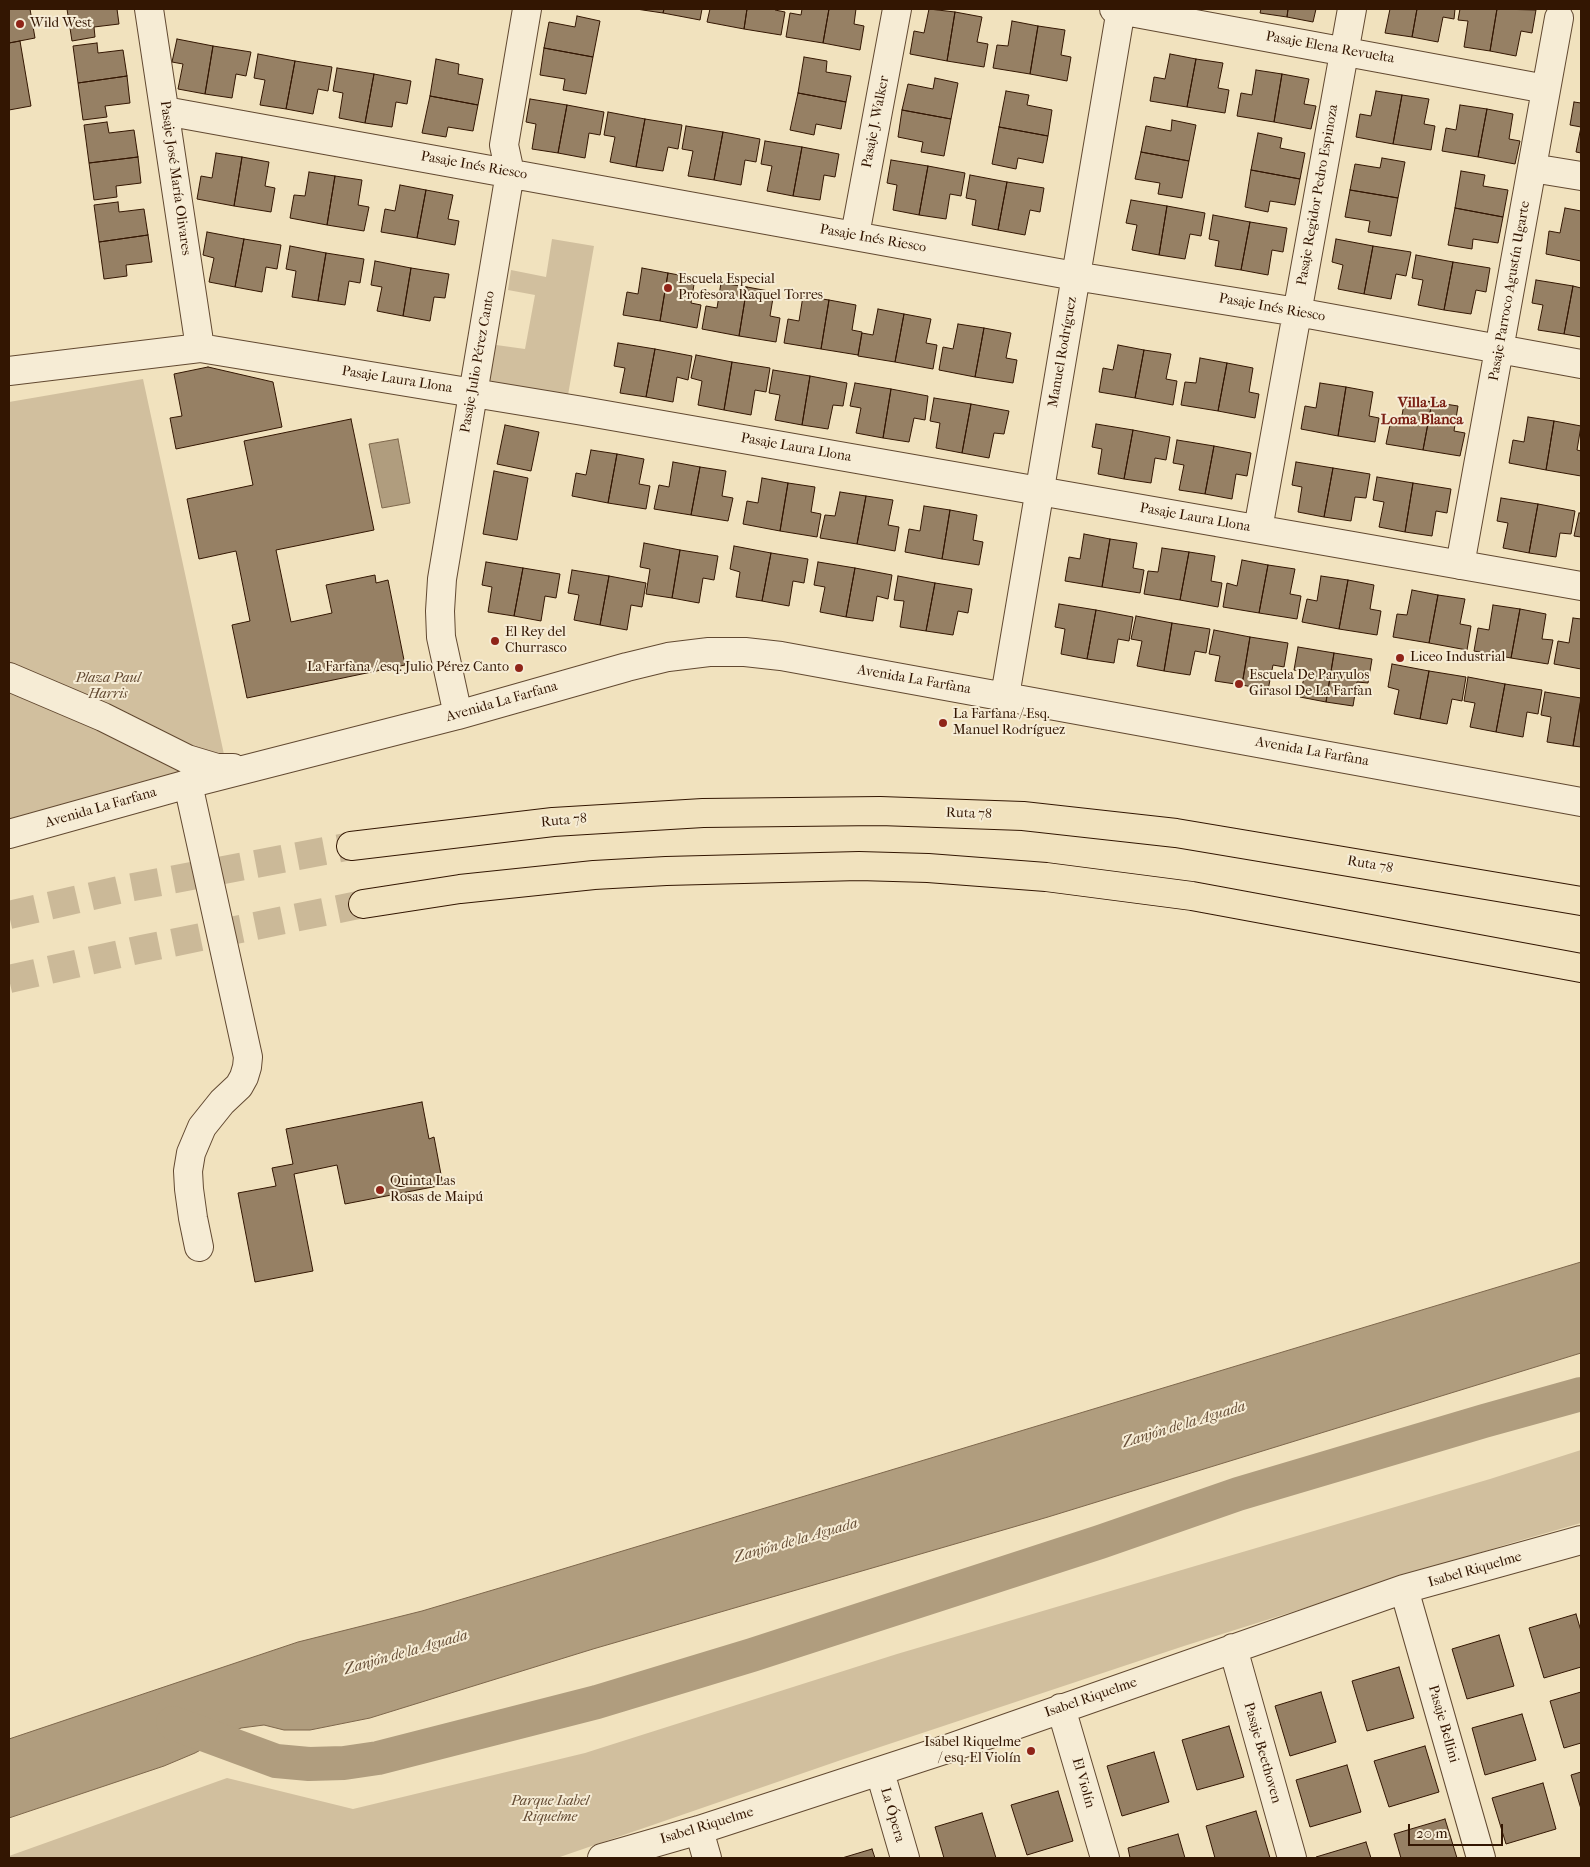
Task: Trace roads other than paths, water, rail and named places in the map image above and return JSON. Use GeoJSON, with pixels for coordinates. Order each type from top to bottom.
{"type":"FeatureCollection","features":[{"type":"Feature","properties":{"kind":"highway","name":"Ruta 78"},"geometry":{"type":"LineString","coordinates":[[351,846],[553,822],[703,812],[880,811],[1023,816],[1176,833],[1581,901]]}},
{"type":"Feature","properties":{"kind":"highway"},"geometry":{"type":"LineString","coordinates":[[363,904],[460,889],[594,875],[859,866],[928,868],[1046,877],[1192,896],[1581,968]]}},
{"type":"Feature","properties":{"kind":"street","name":"Pasaje José María Olivares"},"geometry":{"type":"LineString","coordinates":[[149,9],[200,348]]}},
{"type":"Feature","properties":{"kind":"street","name":"Pasaje Julio Pérez Canto"},"geometry":{"type":"LineString","coordinates":[[458,715],[444,660],[441,637],[442,579],[510,173],[504,145],[527,9]]}},
{"type":"Feature","properties":{"kind":"street","name":"Pasaje J. Walker"},"geometry":{"type":"LineString","coordinates":[[855,235],[897,9]]}},
{"type":"Feature","properties":{"kind":"street","name":"Pasaje Elena Revuelta"},"geometry":{"type":"LineString","coordinates":[[1118,9],[1546,89]]}},
{"type":"Feature","properties":{"kind":"street","name":"Manuel Rodríguez"},"geometry":{"type":"LineString","coordinates":[[1005,696],[1076,276],[1118,9]]}},
{"type":"Feature","properties":{"kind":"street","name":"Pasaje Regidor Pedro Espinoza"},"geometry":{"type":"LineString","coordinates":[[1258,529],[1352,9]]}},
{"type":"Feature","properties":{"kind":"street","name":"Pasaje Parroco Agustín Ugarte"},"geometry":{"type":"LineString","coordinates":[[1460,565],[1559,18]]}},
{"type":"Feature","properties":{"kind":"street","name":"Pasaje Inés Riesco"},"geometry":{"type":"LineString","coordinates":[[165,111],[1076,276],[1297,312],[1581,364]]}},
{"type":"Feature","properties":{"kind":"street"},"geometry":{"type":"LineString","coordinates":[[1532,168],[1581,176]]}},
{"type":"Feature","properties":{"kind":"street","name":"Pasaje Laura Llona"},"geometry":{"type":"LineString","coordinates":[[9,370],[200,348],[473,392],[1581,586]]}},
{"type":"Feature","properties":{"kind":"street","name":"Avenida La Farfana"},"geometry":{"type":"LineString","coordinates":[[9,834],[188,784],[458,715],[627,667],[668,657],[709,652],[745,652],[781,656],[1581,802]]}},
{"type":"Feature","properties":{"kind":"street","name":"Avenida La Farfana"},"geometry":{"type":"LineString","coordinates":[[9,677],[103,718],[187,759],[217,768],[252,768]]}},
{"type":"Feature","properties":{"kind":"street"},"geometry":{"type":"LineString","coordinates":[[188,784],[248,1057],[247,1067],[241,1082],[202,1127],[191,1153],[188,1171],[189,1189],[199,1247]]}},
{"type":"Feature","properties":{"kind":"street","name":"Isabel Riquelme"},"geometry":{"type":"LineString","coordinates":[[602,1858],[699,1830],[880,1772],[1404,1590],[1581,1543]]}},
{"type":"Feature","properties":{"kind":"street","name":"Pasaje Bellini"},"geometry":{"type":"LineString","coordinates":[[1404,1590],[1481,1858]]}},
{"type":"Feature","properties":{"kind":"street","name":"Pasaje Beethoven"},"geometry":{"type":"LineString","coordinates":[[1233,1648],[1292,1858]]}},
{"type":"Feature","properties":{"kind":"street","name":"El Violín"},"geometry":{"type":"LineString","coordinates":[[1061,1708],[1105,1858]]}},
{"type":"Feature","properties":{"kind":"street","name":"La Ópera"},"geometry":{"type":"LineString","coordinates":[[880,1772],[905,1858]]}},
{"type":"Feature","properties":{"kind":"street"},"geometry":{"type":"LineString","coordinates":[[699,1830],[707,1858]]}},
{"type":"Feature","properties":{"kind":"water"},"geometry":{"type":"Polygon","coordinates":[[[398,439],[410,503],[382,508],[369,444],[398,439]]]}},
{"type":"Feature","properties":{"kind":"water","name":"Zanjón de la Aguada"},"geometry":{"type":"Polygon","coordinates":[[[1581,1262],[1581,1353],[1048,1517],[593,1649],[370,1718],[310,1730],[284,1730],[264,1725],[241,1728],[195,1753],[164,1766],[9,1818],[9,1739],[298,1642],[422,1611],[1581,1262]]]}},
{"type":"Feature","properties":{"kind":"waterway"},"geometry":{"type":"LineString","coordinates":[[173,1723],[276,1761],[309,1764],[344,1763],[378,1758],[597,1702],[752,1655],[1100,1542],[1238,1494],[1581,1394]]}},
{"type":"Feature","properties":{"kind":"tunnel"},"geometry":{"type":"LineString","coordinates":[[9,915],[123,889],[351,846]]}},
{"type":"Feature","properties":{"kind":"tunnel"},"geometry":{"type":"LineString","coordinates":[[9,979],[142,949],[363,904]]}},
{"type":"Feature","properties":{"kind":"place","name":"Wild West"},"geometry":{"type":"Point","coordinates":[20,24]}},
{"type":"Feature","properties":{"kind":"place","name":"Escuela Especial Profesora Raquel Torres"},"geometry":{"type":"Point","coordinates":[668,288]}},
{"type":"Feature","properties":{"kind":"place","name":"El Rey del Churrasco"},"geometry":{"type":"Point","coordinates":[495,641]}},
{"type":"Feature","properties":{"kind":"place","name":"Liceo Industrial"},"geometry":{"type":"Point","coordinates":[1400,658]}},
{"type":"Feature","properties":{"kind":"place","name":"La Farfana / esq. Julio Pérez Canto"},"geometry":{"type":"Point","coordinates":[519,668]}},
{"type":"Feature","properties":{"kind":"place","name":"Escuela De Parvulos Girasol De La Farfan"},"geometry":{"type":"Point","coordinates":[1239,684]}},
{"type":"Feature","properties":{"kind":"place","name":"La Farfana / Esq. Manuel Rodríguez"},"geometry":{"type":"Point","coordinates":[943,723]}},
{"type":"Feature","properties":{"kind":"place","name":"Quinta Las Rosas de Maipú"},"geometry":{"type":"Point","coordinates":[380,1190]}},
{"type":"Feature","properties":{"kind":"place","name":"Isabel Riquelme / esq. El Violín"},"geometry":{"type":"Point","coordinates":[1031,1751]}},
{"type":"Feature","properties":{"kind":"district","name":"Villa La Loma Blanca"},"geometry":{"type":"Point","coordinates":[1422,412]}},
{"type":"Feature","properties":{"kind":"park label","name":"Plaza Paul Harris"},"geometry":{"type":"Point","coordinates":[108,688]}},
{"type":"Feature","properties":{"kind":"park label","name":"Parque Isabel Riquelme"},"geometry":{"type":"Point","coordinates":[550,1810]}}]}
